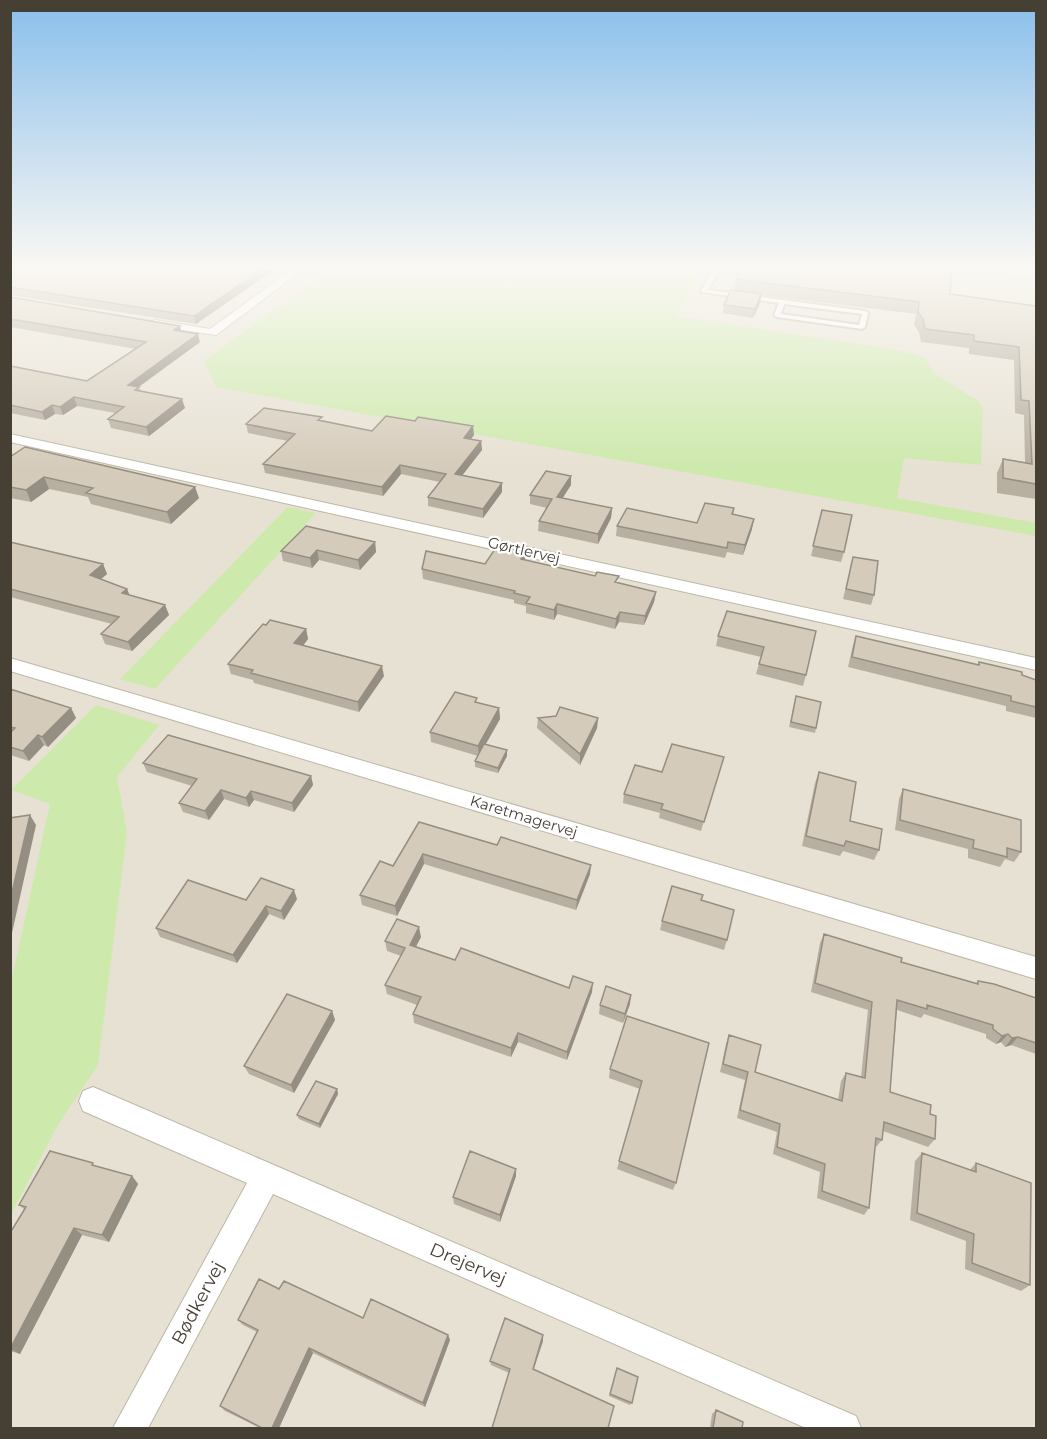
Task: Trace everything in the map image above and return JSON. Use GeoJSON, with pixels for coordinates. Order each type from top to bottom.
{"type":"FeatureCollection","features":[{"type":"Feature","properties":{"kind":"street","name":"Gørtlervej"},"geometry":{"type":"LineString","coordinates":[[10,438],[1036,664]]}},
{"type":"Feature","properties":{"kind":"street","name":"Karetmagervej"},"geometry":{"type":"LineString","coordinates":[[10,664],[1036,968]]}},
{"type":"Feature","properties":{"kind":"street","name":"Drejervej"},"geometry":{"type":"LineString","coordinates":[[93,1101],[844,1428]]}},
{"type":"Feature","properties":{"kind":"street","name":"Bødkervej"},"geometry":{"type":"LineString","coordinates":[[130,1428],[266,1177]]}},
{"type":"Feature","properties":{"kind":"shaded area"},"geometry":{"type":"Polygon","coordinates":[[[11,335],[1036,335],[1036,1428],[11,1428],[11,335]]]}},
{"type":"Feature","properties":{"kind":"green space"},"geometry":{"type":"Polygon","coordinates":[[[240,335],[800,335],[903,351],[926,358],[933,372],[978,401],[983,407],[981,465],[904,458],[897,498],[1036,523],[1036,536],[216,387],[204,361],[240,335]]]}},
{"type":"Feature","properties":{"kind":"green space"},"geometry":{"type":"Polygon","coordinates":[[[288,507],[316,513],[155,689],[120,679],[288,507]]]}},
{"type":"Feature","properties":{"kind":"green space"},"geometry":{"type":"Polygon","coordinates":[[[96,705],[159,725],[117,777],[127,832],[98,1065],[59,1123],[11,1214],[11,983],[50,804],[11,790],[96,705]]]}},
{"type":"Feature","properties":{"kind":"building"},"geometry":{"type":"Polygon","coordinates":[[[106,335],[196,335],[128,385],[139,387],[135,390],[182,399],[146,427],[108,419],[124,407],[74,397],[60,407],[52,405],[42,412],[10,405],[10,366],[87,381],[146,342],[106,335]]]}},
{"type":"Feature","properties":{"kind":"building"},"geometry":{"type":"Polygon","coordinates":[[[974,335],[1036,335],[1036,484],[1003,478],[1003,459],[1032,464],[1029,401],[1021,400],[1019,347],[974,341],[974,335]]]}},
{"type":"Feature","properties":{"kind":"building"},"geometry":{"type":"Polygon","coordinates":[[[264,408],[322,417],[318,420],[372,431],[386,416],[415,421],[418,417],[473,426],[464,438],[481,441],[455,474],[502,483],[483,509],[428,497],[446,474],[400,465],[382,487],[263,464],[295,434],[246,424],[264,408]]]}},
{"type":"Feature","properties":{"kind":"building"},"geometry":{"type":"Polygon","coordinates":[[[25,447],[195,487],[167,512],[86,493],[93,488],[44,477],[26,490],[10,487],[10,457],[25,447]]]}},
{"type":"Feature","properties":{"kind":"building"},"geometry":{"type":"Polygon","coordinates":[[[546,471],[571,476],[557,497],[612,508],[598,534],[539,521],[552,499],[530,495],[546,471]]]}},
{"type":"Feature","properties":{"kind":"building"},"geometry":{"type":"Polygon","coordinates":[[[705,503],[734,508],[732,514],[754,519],[745,545],[728,542],[727,548],[617,526],[627,508],[697,523],[705,503]]]}},
{"type":"Feature","properties":{"kind":"building"},"geometry":{"type":"Polygon","coordinates":[[[822,510],[852,515],[844,552],[813,546],[822,510]]]}},
{"type":"Feature","properties":{"kind":"building"},"geometry":{"type":"Polygon","coordinates":[[[306,526],[375,542],[358,560],[317,550],[310,558],[281,551],[306,526]]]}},
{"type":"Feature","properties":{"kind":"building"},"geometry":{"type":"Polygon","coordinates":[[[10,542],[103,564],[90,575],[127,589],[122,593],[165,605],[128,642],[101,634],[119,617],[10,589],[10,542]]]}},
{"type":"Feature","properties":{"kind":"building"},"geometry":{"type":"Polygon","coordinates":[[[497,546],[525,552],[521,559],[595,576],[597,572],[619,576],[615,582],[656,592],[645,616],[620,612],[616,619],[557,604],[554,610],[526,603],[530,597],[514,593],[515,591],[422,569],[426,551],[485,564],[497,546]]]}},
{"type":"Feature","properties":{"kind":"building"},"geometry":{"type":"Polygon","coordinates":[[[853,557],[878,561],[874,595],[846,589],[853,557]]]}},
{"type":"Feature","properties":{"kind":"building"},"geometry":{"type":"Polygon","coordinates":[[[727,611],[816,631],[806,675],[759,664],[764,647],[718,636],[727,611]]]}},
{"type":"Feature","properties":{"kind":"building"},"geometry":{"type":"Polygon","coordinates":[[[270,620],[306,629],[294,643],[382,666],[358,702],[251,673],[253,670],[228,664],[263,624],[266,625],[270,620]]]}},
{"type":"Feature","properties":{"kind":"building"},"geometry":{"type":"Polygon","coordinates":[[[856,636],[979,665],[979,662],[1022,672],[1022,675],[1036,680],[1036,707],[1011,701],[1011,696],[852,657],[856,636]]]}},
{"type":"Feature","properties":{"kind":"building"},"geometry":{"type":"Polygon","coordinates":[[[10,689],[71,708],[42,737],[38,735],[23,751],[10,747],[10,733],[15,728],[10,727],[10,689]]]}},
{"type":"Feature","properties":{"kind":"building"},"geometry":{"type":"Polygon","coordinates":[[[455,692],[477,698],[475,702],[499,708],[478,746],[430,732],[455,692]]]}},
{"type":"Feature","properties":{"kind":"building"},"geometry":{"type":"Polygon","coordinates":[[[796,696],[821,702],[816,728],[791,722],[796,696]]]}},
{"type":"Feature","properties":{"kind":"building"},"geometry":{"type":"Polygon","coordinates":[[[560,707],[598,718],[580,754],[538,718],[556,716],[560,707]]]}},
{"type":"Feature","properties":{"kind":"building"},"geometry":{"type":"Polygon","coordinates":[[[168,735],[311,776],[292,803],[251,791],[246,798],[221,790],[205,811],[179,803],[197,779],[143,763],[168,735]]]}},
{"type":"Feature","properties":{"kind":"building"},"geometry":{"type":"Polygon","coordinates":[[[484,744],[507,750],[498,768],[475,761],[484,744]]]}},
{"type":"Feature","properties":{"kind":"building"},"geometry":{"type":"Polygon","coordinates":[[[672,744],[724,757],[704,822],[661,809],[663,804],[624,794],[635,765],[662,772],[672,744]]]}},
{"type":"Feature","properties":{"kind":"building"},"geometry":{"type":"Polygon","coordinates":[[[819,772],[856,782],[850,821],[882,829],[879,850],[846,841],[844,846],[806,836],[819,772]]]}},
{"type":"Feature","properties":{"kind":"building"},"geometry":{"type":"Polygon","coordinates":[[[903,789],[1021,820],[1021,852],[1007,848],[1007,857],[973,848],[974,840],[900,820],[903,789]]]}},
{"type":"Feature","properties":{"kind":"building"},"geometry":{"type":"Polygon","coordinates":[[[30,815],[10,901],[10,818],[30,815]]]}},
{"type":"Feature","properties":{"kind":"building"},"geometry":{"type":"Polygon","coordinates":[[[419,822],[497,845],[501,837],[591,865],[577,900],[423,854],[395,906],[360,895],[380,861],[393,866],[419,822]]]}},
{"type":"Feature","properties":{"kind":"building"},"geometry":{"type":"Polygon","coordinates":[[[261,878],[294,890],[281,911],[266,906],[233,955],[156,928],[188,880],[246,900],[261,878]]]}},
{"type":"Feature","properties":{"kind":"building"},"geometry":{"type":"Polygon","coordinates":[[[672,886],[703,895],[701,900],[734,910],[727,940],[662,921],[672,886]]]}},
{"type":"Feature","properties":{"kind":"building"},"geometry":{"type":"Polygon","coordinates":[[[397,919],[419,927],[410,945],[455,960],[461,948],[569,988],[573,976],[593,983],[567,1052],[518,1033],[511,1048],[413,1014],[421,997],[385,985],[405,948],[385,941],[397,919]]]}},
{"type":"Feature","properties":{"kind":"building"},"geometry":{"type":"Polygon","coordinates":[[[824,934],[902,958],[901,962],[978,984],[978,981],[994,984],[1036,998],[1036,1043],[1018,1037],[1012,1038],[1008,1034],[1002,1036],[993,1029],[993,1025],[927,1005],[927,1009],[897,1000],[890,1092],[931,1105],[930,1114],[936,1116],[935,1139],[884,1122],[882,1140],[876,1138],[869,1208],[822,1191],[825,1164],[777,1147],[780,1124],[740,1110],[748,1072],[723,1064],[729,1035],[761,1045],[755,1072],[842,1101],[846,1073],[865,1078],[872,1002],[815,983],[824,934]]]}},
{"type":"Feature","properties":{"kind":"building"},"geometry":{"type":"Polygon","coordinates":[[[606,986],[631,995],[625,1014],[600,1005],[606,986]]]}},
{"type":"Feature","properties":{"kind":"building"},"geometry":{"type":"Polygon","coordinates":[[[287,994],[332,1011],[291,1085],[244,1066],[287,994]]]}},
{"type":"Feature","properties":{"kind":"building"},"geometry":{"type":"Polygon","coordinates":[[[627,1016],[709,1043],[676,1183],[619,1161],[642,1081],[610,1069],[627,1016]]]}},
{"type":"Feature","properties":{"kind":"building"},"geometry":{"type":"Polygon","coordinates":[[[316,1081],[337,1089],[319,1124],[297,1115],[316,1081]]]}},
{"type":"Feature","properties":{"kind":"building"},"geometry":{"type":"Polygon","coordinates":[[[50,1151],[132,1176],[102,1235],[74,1228],[10,1349],[10,1233],[26,1207],[19,1205],[50,1151]]]}},
{"type":"Feature","properties":{"kind":"building"},"geometry":{"type":"Polygon","coordinates":[[[470,1151],[516,1169],[500,1215],[453,1197],[470,1151]]]}},
{"type":"Feature","properties":{"kind":"building"},"geometry":{"type":"Polygon","coordinates":[[[922,1153],[976,1172],[976,1163],[1031,1183],[1030,1285],[972,1263],[974,1234],[917,1213],[922,1153]]]}},
{"type":"Feature","properties":{"kind":"building"},"geometry":{"type":"Polygon","coordinates":[[[259,1279],[279,1289],[284,1281],[363,1318],[371,1299],[448,1335],[423,1403],[309,1348],[272,1428],[262,1428],[220,1406],[258,1330],[238,1320],[259,1279]]]}},
{"type":"Feature","properties":{"kind":"building"},"geometry":{"type":"Polygon","coordinates":[[[505,1318],[543,1335],[533,1369],[614,1406],[608,1428],[492,1428],[510,1369],[490,1361],[505,1318]]]}},
{"type":"Feature","properties":{"kind":"building"},"geometry":{"type":"Polygon","coordinates":[[[617,1368],[638,1377],[632,1403],[610,1394],[617,1368]]]}},
{"type":"Feature","properties":{"kind":"building"},"geometry":{"type":"Polygon","coordinates":[[[716,1410],[743,1422],[742,1428],[713,1428],[716,1410]]]}}]}
